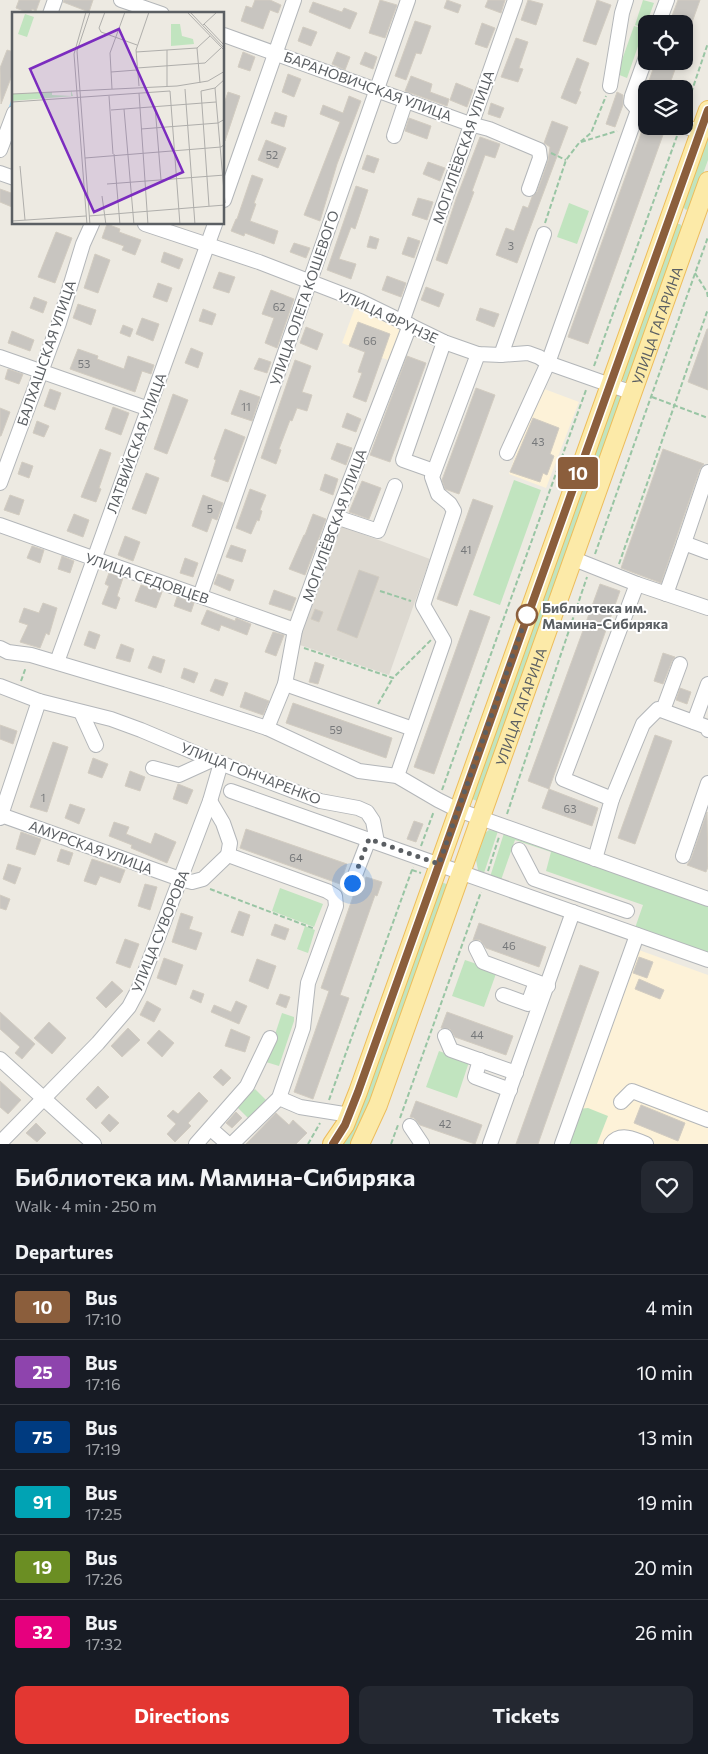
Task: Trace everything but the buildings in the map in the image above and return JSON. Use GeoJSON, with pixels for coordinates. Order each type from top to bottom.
{"type":"FeatureCollection","features":[{"type":"Feature","properties":{"kind":"main road","name":"УЛИЦА ГАГАРИНА"},"geometry":{"type":"LineString","coordinates":[[693,125],[708,110]]}},
{"type":"Feature","properties":{"kind":"main road","name":"УЛИЦА ГАГАРИНА"},"geometry":{"type":"LineString","coordinates":[[332,1144],[342,1132],[350,1115],[671,213],[686,135]]}},
{"type":"Feature","properties":{"kind":"main road","name":"УЛИЦА ГАГАРИНА"},"geometry":{"type":"LineString","coordinates":[[360,1144],[378,1105],[708,181]]}},
{"type":"Feature","properties":{"kind":"main road"},"geometry":{"type":"LineString","coordinates":[[671,213],[694,221]]}},
{"type":"Feature","properties":{"kind":"street"},"geometry":{"type":"LineString","coordinates":[[121,0],[156,12]]}},
{"type":"Feature","properties":{"kind":"street"},"geometry":{"type":"LineString","coordinates":[[225,197],[294,0]]}},
{"type":"Feature","properties":{"kind":"street","name":"УЛИЦА ОЛЕГА КОШЕВОГО"},"geometry":{"type":"LineString","coordinates":[[200,596],[408,0]]}},
{"type":"Feature","properties":{"kind":"street","name":"МОГИЛЁВСКАЯ УЛИЦА"},"geometry":{"type":"LineString","coordinates":[[267,728],[284,684],[294,637],[406,324],[470,124],[515,0]]}},
{"type":"Feature","properties":{"kind":"street"},"geometry":{"type":"LineString","coordinates":[[610,86],[622,13],[626,0]]}},
{"type":"Feature","properties":{"kind":"street"},"geometry":{"type":"LineString","coordinates":[[661,15],[667,0]]}},
{"type":"Feature","properties":{"kind":"street","name":"БАРАНОВИЧСКАЯ УЛИЦА"},"geometry":{"type":"LineString","coordinates":[[225,35],[276,52],[470,124],[489,129],[539,150]]}},
{"type":"Feature","properties":{"kind":"street"},"geometry":{"type":"LineString","coordinates":[[638,108],[631,102],[641,70]]}},
{"type":"Feature","properties":{"kind":"street"},"geometry":{"type":"LineString","coordinates":[[394,136],[406,100]]}},
{"type":"Feature","properties":{"kind":"street"},"geometry":{"type":"LineString","coordinates":[[507,453],[548,364],[632,126],[638,117]]}},
{"type":"Feature","properties":{"kind":"street"},"geometry":{"type":"LineString","coordinates":[[0,150],[12,118]]}},
{"type":"Feature","properties":{"kind":"street"},"geometry":{"type":"LineString","coordinates":[[529,189],[540,158],[539,150]]}},
{"type":"Feature","properties":{"kind":"street"},"geometry":{"type":"LineString","coordinates":[[0,173],[12,177]]}},
{"type":"Feature","properties":{"kind":"street","name":"БАЛХАШСКАЯ УЛИЦА"},"geometry":{"type":"LineString","coordinates":[[0,483],[58,323],[83,244],[92,225]]}},
{"type":"Feature","properties":{"kind":"street","name":"УЛИЦА ФРУНЗЕ"},"geometry":{"type":"LineString","coordinates":[[148,225],[207,244],[360,301],[444,342],[478,354],[528,353],[539,357],[548,364],[633,393]]}},
{"type":"Feature","properties":{"kind":"street","name":"ЛАТВИЙСКАЯ УЛИЦА"},"geometry":{"type":"LineString","coordinates":[[56,662],[215,225]]}},
{"type":"Feature","properties":{"kind":"street"},"geometry":{"type":"LineString","coordinates":[[501,355],[544,234]]}},
{"type":"Feature","properties":{"kind":"street"},"geometry":{"type":"LineString","coordinates":[[434,471],[403,460],[444,342]]}},
{"type":"Feature","properties":{"kind":"street"},"geometry":{"type":"LineString","coordinates":[[397,776],[444,640],[423,605],[454,511],[450,504],[438,494],[432,477],[478,354]]}},
{"type":"Feature","properties":{"kind":"street"},"geometry":{"type":"LineString","coordinates":[[0,357],[148,409]]}},
{"type":"Feature","properties":{"kind":"street"},"geometry":{"type":"LineString","coordinates":[[666,594],[708,472]]}},
{"type":"Feature","properties":{"kind":"street"},"geometry":{"type":"LineString","coordinates":[[336,517],[378,531],[395,486]]}},
{"type":"Feature","properties":{"kind":"street","name":"УЛИЦА СЕДОВЦЕВ"},"geometry":{"type":"LineString","coordinates":[[0,525],[200,596],[294,637]]}},
{"type":"Feature","properties":{"kind":"street"},"geometry":{"type":"LineString","coordinates":[[684,543],[708,552]]}},
{"type":"Feature","properties":{"kind":"street"},"geometry":{"type":"LineString","coordinates":[[574,560],[708,608]]}},
{"type":"Feature","properties":{"kind":"street"},"geometry":{"type":"LineString","coordinates":[[612,799],[563,779],[637,584]]}},
{"type":"Feature","properties":{"kind":"street"},"geometry":{"type":"LineString","coordinates":[[0,648],[8,652],[30,655],[56,662],[267,728],[359,771],[397,776],[458,810],[708,899]]}},
{"type":"Feature","properties":{"kind":"street"},"geometry":{"type":"LineString","coordinates":[[663,710],[680,664]]}},
{"type":"Feature","properties":{"kind":"street"},"geometry":{"type":"LineString","coordinates":[[284,684],[413,729]]}},
{"type":"Feature","properties":{"kind":"street","name":"УЛИЦА ГОНЧАРЕНКО"},"geometry":{"type":"LineString","coordinates":[[0,686],[38,701],[111,719],[216,762],[320,800],[358,808],[367,812],[373,821],[373,841]]}},
{"type":"Feature","properties":{"kind":"street"},"geometry":{"type":"LineString","coordinates":[[694,722],[707,688]]}},
{"type":"Feature","properties":{"kind":"street"},"geometry":{"type":"LineString","coordinates":[[0,817],[38,701]]}},
{"type":"Feature","properties":{"kind":"street"},"geometry":{"type":"LineString","coordinates":[[595,859],[612,799],[643,724],[658,709],[707,727],[708,730]]}},
{"type":"Feature","properties":{"kind":"street"},"geometry":{"type":"LineString","coordinates":[[81,712],[96,745]]}},
{"type":"Feature","properties":{"kind":"street"},"geometry":{"type":"LineString","coordinates":[[153,768],[179,776],[216,762]]}},
{"type":"Feature","properties":{"kind":"street","name":"УЛИЦА СУВОРОВА"},"geometry":{"type":"LineString","coordinates":[[0,1143],[98,1043],[129,1007],[186,881],[210,801],[216,762]]}},
{"type":"Feature","properties":{"kind":"street"},"geometry":{"type":"LineString","coordinates":[[683,856],[708,783]]}},
{"type":"Feature","properties":{"kind":"street"},"geometry":{"type":"LineString","coordinates":[[231,791],[708,960]]}},
{"type":"Feature","properties":{"kind":"street"},"geometry":{"type":"LineString","coordinates":[[186,881],[203,878],[228,856],[230,843],[223,823],[210,801]]}},
{"type":"Feature","properties":{"kind":"street","name":"АМУРСКАЯ УЛИЦА"},"geometry":{"type":"LineString","coordinates":[[0,817],[186,881]]}},
{"type":"Feature","properties":{"kind":"street"},"geometry":{"type":"LineString","coordinates":[[352,883],[373,841]]}},
{"type":"Feature","properties":{"kind":"street"},"geometry":{"type":"LineString","coordinates":[[519,850],[534,878],[627,911]]}},
{"type":"Feature","properties":{"kind":"street"},"geometry":{"type":"LineString","coordinates":[[228,856],[327,891],[334,896],[336,906],[308,983],[303,1028],[280,1098],[232,1144]]}},
{"type":"Feature","properties":{"kind":"street"},"geometry":{"type":"LineString","coordinates":[[490,1144],[516,1073],[542,984],[581,895]]}},
{"type":"Feature","properties":{"kind":"street"},"geometry":{"type":"LineString","coordinates":[[562,1144],[637,935]]}},
{"type":"Feature","properties":{"kind":"street"},"geometry":{"type":"LineString","coordinates":[[476,948],[484,962],[542,984]]}},
{"type":"Feature","properties":{"kind":"street"},"geometry":{"type":"LineString","coordinates":[[503,995],[528,1004],[542,984]]}},
{"type":"Feature","properties":{"kind":"street"},"geometry":{"type":"LineString","coordinates":[[445,1036],[450,1050],[516,1073]]}},
{"type":"Feature","properties":{"kind":"street"},"geometry":{"type":"LineString","coordinates":[[196,1144],[247,1086],[270,1038]]}},
{"type":"Feature","properties":{"kind":"street"},"geometry":{"type":"LineString","coordinates":[[0,1059],[94,1144]]}},
{"type":"Feature","properties":{"kind":"street"},"geometry":{"type":"LineString","coordinates":[[480,1060],[474,1077],[510,1090]]}},
{"type":"Feature","properties":{"kind":"street"},"geometry":{"type":"LineString","coordinates":[[621,1102],[632,1091],[708,1120]]}},
{"type":"Feature","properties":{"kind":"street"},"geometry":{"type":"LineString","coordinates":[[280,1098],[300,1107],[350,1115]]}},
{"type":"Feature","properties":{"kind":"street"},"geometry":{"type":"LineString","coordinates":[[410,1126],[422,1144]]}},
{"type":"Feature","properties":{"kind":"street"},"geometry":{"type":"LineString","coordinates":[[211,1128],[228,1144]]}},
{"type":"Feature","properties":{"kind":"street"},"geometry":{"type":"LineString","coordinates":[[611,1144],[614,1140],[621,1137],[628,1137],[646,1144]]}},
{"type":"Feature","properties":{"kind":"path"},"geometry":{"type":"LineString","coordinates":[[693,88],[708,43]]}},
{"type":"Feature","properties":{"kind":"path"},"geometry":{"type":"LineString","coordinates":[[544,234],[543,229],[566,160],[579,143],[591,133],[610,86]]}},
{"type":"Feature","properties":{"kind":"path"},"geometry":{"type":"LineString","coordinates":[[579,143],[632,126]]}},
{"type":"Feature","properties":{"kind":"path"},"geometry":{"type":"LineString","coordinates":[[308,1144],[325,1112],[590,378],[685,135]]}},
{"type":"Feature","properties":{"kind":"path"},"geometry":{"type":"LineString","coordinates":[[539,150],[549,151],[566,160]]}},
{"type":"Feature","properties":{"kind":"path"},"geometry":{"type":"LineString","coordinates":[[391,1144],[485,880],[591,565],[708,237]]}},
{"type":"Feature","properties":{"kind":"path"},"geometry":{"type":"LineString","coordinates":[[695,273],[707,292],[708,298]]}},
{"type":"Feature","properties":{"kind":"path"},"geometry":{"type":"LineString","coordinates":[[615,575],[708,309]]}},
{"type":"Feature","properties":{"kind":"path"},"geometry":{"type":"LineString","coordinates":[[651,397],[708,418]]}},
{"type":"Feature","properties":{"kind":"path"},"geometry":{"type":"LineString","coordinates":[[380,591],[423,605]]}},
{"type":"Feature","properties":{"kind":"path"},"geometry":{"type":"LineString","coordinates":[[372,715],[393,678],[440,631]]}},
{"type":"Feature","properties":{"kind":"path"},"geometry":{"type":"LineString","coordinates":[[294,637],[393,678]]}},
{"type":"Feature","properties":{"kind":"path"},"geometry":{"type":"LineString","coordinates":[[22,679],[28,663]]}},
{"type":"Feature","properties":{"kind":"path"},"geometry":{"type":"LineString","coordinates":[[186,881],[327,933]]}},
{"type":"Feature","properties":{"kind":"shaded area"},"geometry":{"type":"Polygon","coordinates":[[[356,305],[401,330],[388,360],[342,343],[356,305]]]}},
{"type":"Feature","properties":{"kind":"shaded area"},"geometry":{"type":"Polygon","coordinates":[[[539,387],[579,402],[546,488],[509,474],[539,387]]]}},
{"type":"Feature","properties":{"kind":"shaded area"},"geometry":{"type":"Polygon","coordinates":[[[338,525],[430,559],[389,675],[300,645],[299,629],[338,525]]]}},
{"type":"Feature","properties":{"kind":"shaded area"},"geometry":{"type":"Polygon","coordinates":[[[636,949],[708,975],[708,1144],[570,1144],[636,949]]]}},
{"type":"Feature","properties":{"kind":"green space"},"geometry":{"type":"Polygon","coordinates":[[[643,0],[654,3],[650,15],[638,15],[643,0]]]}},
{"type":"Feature","properties":{"kind":"green space"},"geometry":{"type":"Polygon","coordinates":[[[634,26],[638,27],[638,46],[627,78],[617,74],[634,26]]]}},
{"type":"Feature","properties":{"kind":"green space"},"geometry":{"type":"Polygon","coordinates":[[[708,132],[708,160],[691,207],[686,210],[682,206],[708,132]]]}},
{"type":"Feature","properties":{"kind":"green space"},"geometry":{"type":"Polygon","coordinates":[[[569,203],[589,211],[577,244],[557,237],[569,203]]]}},
{"type":"Feature","properties":{"kind":"green space"},"geometry":{"type":"Polygon","coordinates":[[[680,224],[683,228],[629,381],[624,382],[621,378],[675,225],[680,224]]]}},
{"type":"Feature","properties":{"kind":"green space"},"geometry":{"type":"Polygon","coordinates":[[[617,395],[621,398],[479,802],[470,798],[614,396],[617,395]]]}},
{"type":"Feature","properties":{"kind":"green space"},"geometry":{"type":"Polygon","coordinates":[[[514,480],[541,490],[500,605],[473,595],[514,480]]]}},
{"type":"Feature","properties":{"kind":"green space"},"geometry":{"type":"Polygon","coordinates":[[[489,830],[498,831],[484,873],[478,870],[476,860],[485,833],[489,830]]]}},
{"type":"Feature","properties":{"kind":"green space"},"geometry":{"type":"Polygon","coordinates":[[[504,833],[708,901],[708,955],[635,928],[643,905],[546,871],[551,852],[515,840],[501,880],[490,877],[504,833]]]}},
{"type":"Feature","properties":{"kind":"green space"},"geometry":{"type":"Polygon","coordinates":[[[441,882],[449,885],[367,1114],[351,1144],[342,1144],[441,882]]]}},
{"type":"Feature","properties":{"kind":"green space"},"geometry":{"type":"Polygon","coordinates":[[[280,888],[323,904],[314,927],[272,911],[280,888]]]}},
{"type":"Feature","properties":{"kind":"green space"},"geometry":{"type":"Polygon","coordinates":[[[305,926],[315,930],[308,953],[297,949],[305,926]]]}},
{"type":"Feature","properties":{"kind":"green space"},"geometry":{"type":"Polygon","coordinates":[[[465,960],[497,971],[484,1007],[452,996],[465,960]]]}},
{"type":"Feature","properties":{"kind":"green space"},"geometry":{"type":"Polygon","coordinates":[[[282,1013],[294,1017],[294,1021],[279,1066],[266,1062],[282,1013]]]}},
{"type":"Feature","properties":{"kind":"green space"},"geometry":{"type":"Polygon","coordinates":[[[439,1051],[469,1062],[457,1098],[426,1087],[439,1051]]]}},
{"type":"Feature","properties":{"kind":"green space"},"geometry":{"type":"Polygon","coordinates":[[[255,1089],[266,1100],[248,1118],[237,1107],[255,1089]]]}},
{"type":"Feature","properties":{"kind":"green space"},"geometry":{"type":"Polygon","coordinates":[[[588,1108],[608,1116],[597,1144],[566,1144],[578,1109],[588,1108]]]}},
{"type":"Feature","properties":{"kind":"waterway"},"geometry":{"type":"LineString","coordinates":[[9,111],[12,103]]}},
{"type":"Feature","properties":{"kind":"bus line","name":"10"},"geometry":{"type":"LineString","coordinates":[[333,1144],[342,1132],[358,1092],[708,110]]}},
{"type":"Feature","properties":{"kind":"place","name":"Библиотека им. Мамина-Сибиряка"},"geometry":{"type":"Point","coordinates":[527,615]}},
{"type":"Feature","properties":{"kind":"route"},"geometry":{"type":"LineString","coordinates":[[352,883],[369,839],[439,864],[527,615]]}}]}
